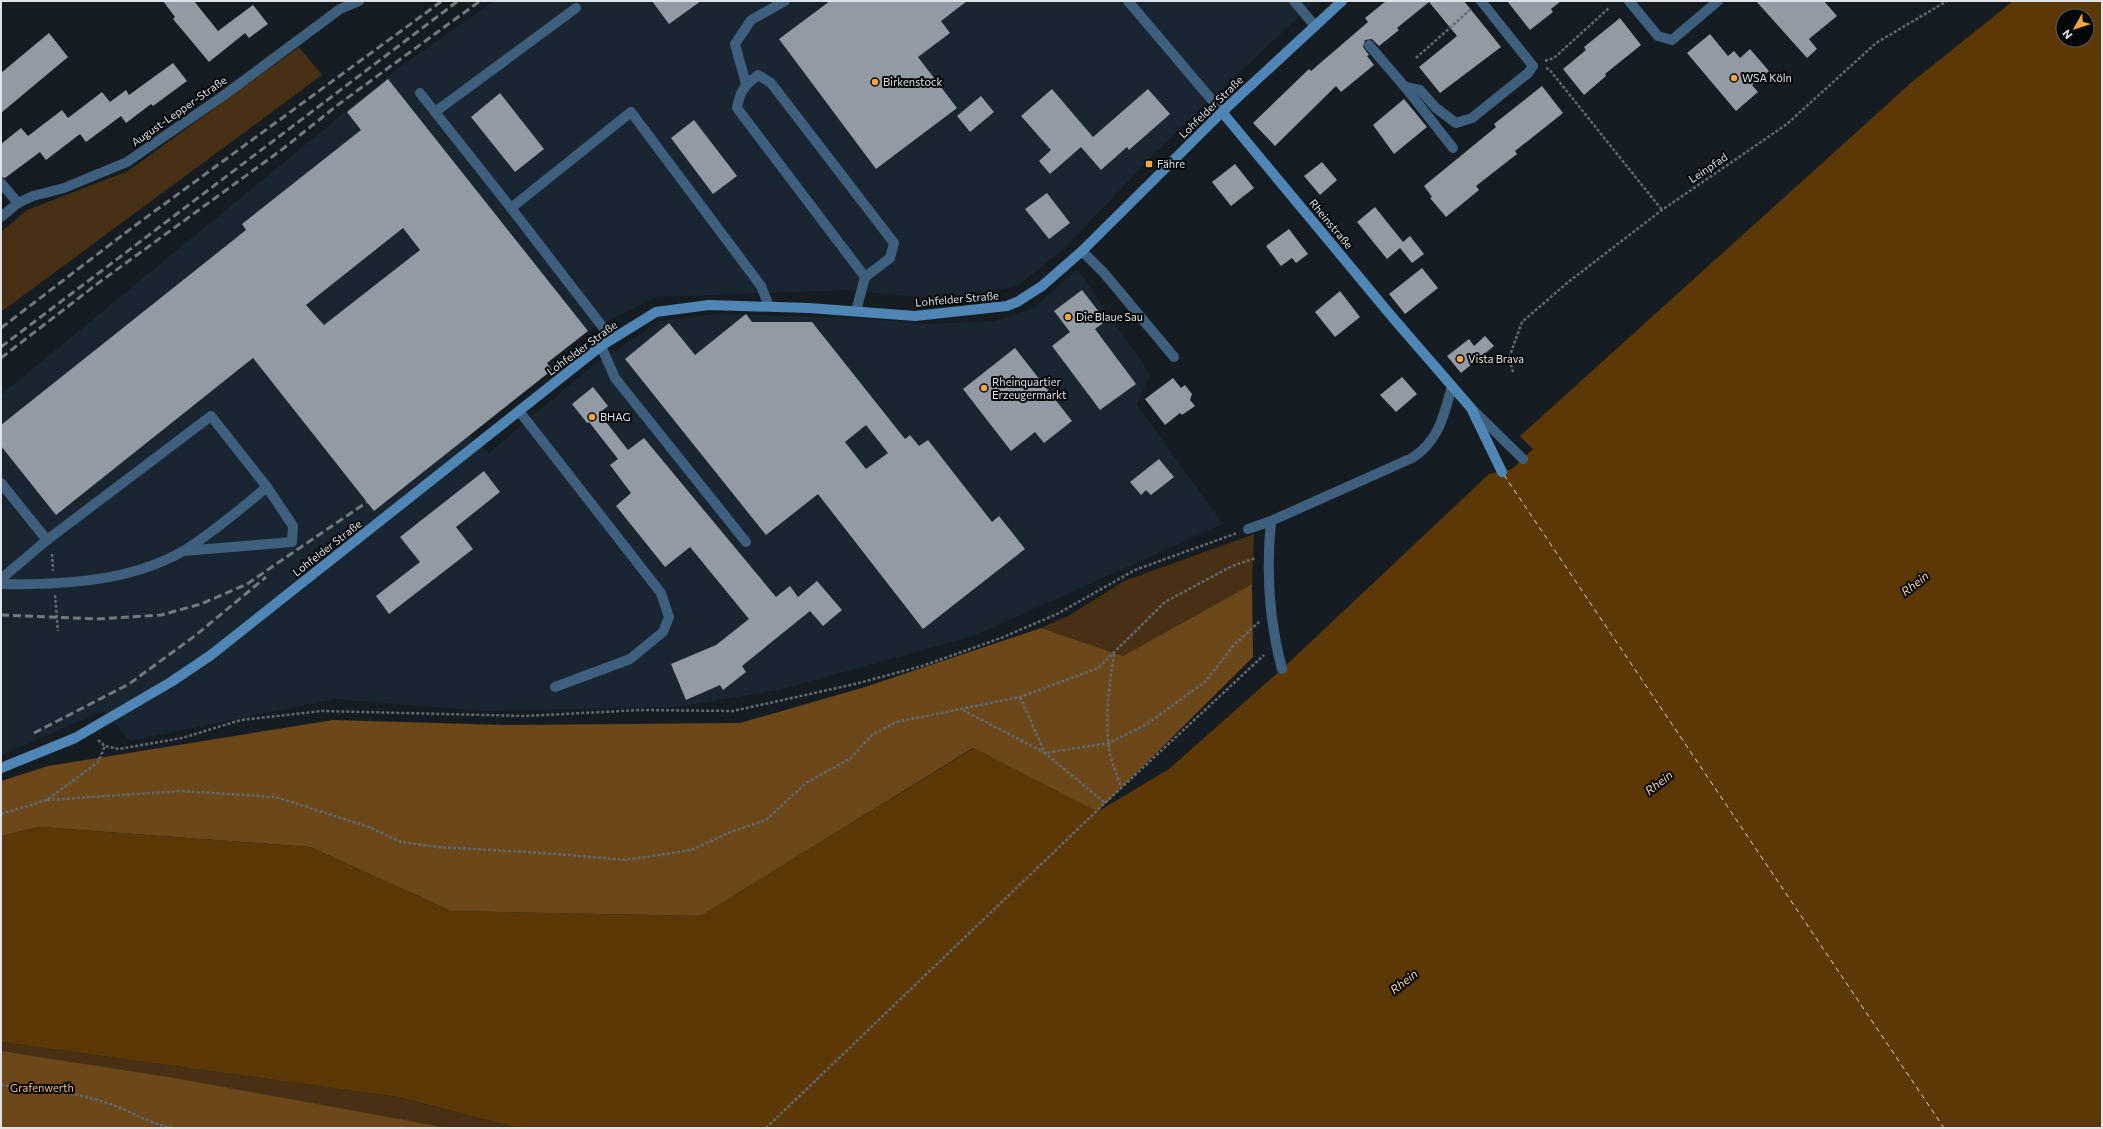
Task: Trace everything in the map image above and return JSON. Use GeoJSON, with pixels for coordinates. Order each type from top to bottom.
{"type":"FeatureCollection","features":[{"type":"Feature","properties":{"kind":"street","name":"August-Lepper-Straße"},"geometry":{"type":"LineString","coordinates":[[1,217],[18,203],[33,196],[64,188],[127,162],[223,96],[340,9],[359,1]]}},
{"type":"Feature","properties":{"kind":"street"},"geometry":{"type":"LineString","coordinates":[[746,84],[735,44],[751,20],[785,1]]}},
{"type":"Feature","properties":{"kind":"street","name":"Rheinstraße"},"geometry":{"type":"LineString","coordinates":[[1128,1],[1393,318],[1471,408],[1502,472]]}},
{"type":"Feature","properties":{"kind":"street"},"geometry":{"type":"LineString","coordinates":[[1294,1],[1315,26]]}},
{"type":"Feature","properties":{"kind":"street","name":"Lohfelder Straße"},"geometry":{"type":"LineString","coordinates":[[1,768],[87,732],[171,682],[211,655],[600,346],[656,312],[709,305],[768,306],[915,316],[1007,306],[1031,295],[1082,251],[1222,112],[1342,1]]}},
{"type":"Feature","properties":{"kind":"street"},"geometry":{"type":"LineString","coordinates":[[1629,1],[1658,36],[1672,40],[1718,1]]}},
{"type":"Feature","properties":{"kind":"street"},"geometry":{"type":"LineString","coordinates":[[1405,87],[1420,90],[1436,108],[1456,123],[1472,118],[1528,73],[1533,66],[1478,4]]}},
{"type":"Feature","properties":{"kind":"street"},"geometry":{"type":"LineString","coordinates":[[435,112],[576,8]]}},
{"type":"Feature","properties":{"kind":"street"},"geometry":{"type":"LineString","coordinates":[[1369,45],[1405,87],[1453,148]]}},
{"type":"Feature","properties":{"kind":"street"},"geometry":{"type":"LineString","coordinates":[[856,311],[865,277],[890,258],[894,242],[771,83],[758,75],[746,84],[739,95],[737,108],[865,277]]}},
{"type":"Feature","properties":{"kind":"street"},"geometry":{"type":"LineString","coordinates":[[420,93],[612,339]]}},
{"type":"Feature","properties":{"kind":"street"},"geometry":{"type":"LineString","coordinates":[[511,208],[631,112],[761,286],[768,306]]}},
{"type":"Feature","properties":{"kind":"street"},"geometry":{"type":"LineString","coordinates":[[1,183],[18,203]]}},
{"type":"Feature","properties":{"kind":"street"},"geometry":{"type":"LineString","coordinates":[[1082,251],[1104,273],[1174,357]]}},
{"type":"Feature","properties":{"kind":"street"},"geometry":{"type":"LineString","coordinates":[[600,346],[615,378],[746,542]]}},
{"type":"Feature","properties":{"kind":"street"},"geometry":{"type":"LineString","coordinates":[[1248,529],[1271,521],[1412,458],[1422,451],[1436,436],[1452,386]]}},
{"type":"Feature","properties":{"kind":"street"},"geometry":{"type":"LineString","coordinates":[[1471,408],[1523,459]]}},
{"type":"Feature","properties":{"kind":"street"},"geometry":{"type":"LineString","coordinates":[[519,411],[661,593],[669,617],[664,632],[630,659],[555,688]]}},
{"type":"Feature","properties":{"kind":"street"},"geometry":{"type":"LineString","coordinates":[[1,579],[47,540],[211,416],[267,487],[294,526],[292,542],[184,551]]}},
{"type":"Feature","properties":{"kind":"street"},"geometry":{"type":"LineString","coordinates":[[1,483],[47,540]]}},
{"type":"Feature","properties":{"kind":"street"},"geometry":{"type":"LineString","coordinates":[[1,584],[40,585],[104,577],[136,570],[164,561],[184,551],[220,526],[267,487]]}},
{"type":"Feature","properties":{"kind":"street"},"geometry":{"type":"LineString","coordinates":[[1271,521],[1268,573],[1276,644],[1282,669]]}},
{"type":"Feature","properties":{"kind":"path","name":"Leinpfad"},"geometry":{"type":"LineString","coordinates":[[1513,372],[1509,358],[1522,322],[1567,283],[1662,210],[1787,124],[1876,43],[1947,1]]}},
{"type":"Feature","properties":{"kind":"path"},"geometry":{"type":"LineString","coordinates":[[1416,58],[1478,4]]}},
{"type":"Feature","properties":{"kind":"path"},"geometry":{"type":"LineString","coordinates":[[1533,66],[1554,58],[1609,8]]}},
{"type":"Feature","properties":{"kind":"path"},"geometry":{"type":"LineString","coordinates":[[1533,66],[1548,69],[1662,210]]}},
{"type":"Feature","properties":{"kind":"path"},"geometry":{"type":"LineString","coordinates":[[87,732],[105,746],[119,749],[182,738],[241,720],[322,711],[524,716],[641,710],[733,711],[855,684],[922,666],[1001,638],[1056,614],[1135,570],[1248,529]]}},
{"type":"Feature","properties":{"kind":"path"},"geometry":{"type":"LineString","coordinates":[[1,814],[47,800],[181,791],[276,797],[369,827],[401,842],[438,847],[543,853],[626,860],[691,850],[733,831],[766,820],[806,783],[851,758],[872,735],[896,722],[963,710],[1020,697],[1098,668],[1165,602],[1232,566],[1268,555]]}},
{"type":"Feature","properties":{"kind":"path"},"geometry":{"type":"LineString","coordinates":[[1045,753],[1109,743],[1147,724],[1205,682],[1234,645],[1272,610]]}},
{"type":"Feature","properties":{"kind":"path"},"geometry":{"type":"LineString","coordinates":[[766,1128],[1105,803],[1276,644]]}},
{"type":"Feature","properties":{"kind":"path"},"geometry":{"type":"LineString","coordinates":[[1114,653],[1107,705],[1111,757],[1121,788]]}},
{"type":"Feature","properties":{"kind":"path"},"geometry":{"type":"LineString","coordinates":[[1020,697],[1045,753]]}},
{"type":"Feature","properties":{"kind":"path"},"geometry":{"type":"LineString","coordinates":[[963,710],[1045,753],[1105,803]]}},
{"type":"Feature","properties":{"kind":"path"},"geometry":{"type":"LineString","coordinates":[[47,800],[98,762],[105,746]]}},
{"type":"Feature","properties":{"kind":"path"},"geometry":{"type":"LineString","coordinates":[[1,1085],[48,1089],[112,1105],[160,1126],[174,1128]]}},
{"type":"Feature","properties":{"kind":"shaded area"},"geometry":{"type":"Polygon","coordinates":[[[494,1],[1315,1],[1154,154],[1066,247],[1019,285],[971,296],[926,298],[849,290],[655,297],[588,331],[547,363],[552,370],[470,435],[489,453],[592,366],[660,321],[716,314],[857,318],[925,324],[995,321],[1034,308],[1077,269],[1150,374],[1137,405],[1223,524],[976,635],[780,690],[677,707],[485,711],[334,699],[130,741],[103,711],[1,755],[1,395],[401,66],[494,1]]]}},
{"type":"Feature","properties":{"kind":"green space"},"geometry":{"type":"Polygon","coordinates":[[[299,47],[322,75],[1,312],[1,232],[27,210],[128,171],[299,47]]]}},
{"type":"Feature","properties":{"kind":"green space"},"geometry":{"type":"Polygon","coordinates":[[[1254,534],[1252,584],[1123,656],[1041,628],[1070,615],[1124,581],[1254,534]]]}},
{"type":"Feature","properties":{"kind":"green space"},"geometry":{"type":"Polygon","coordinates":[[[1252,584],[1253,657],[1097,812],[973,748],[701,916],[451,911],[310,847],[39,827],[1,836],[1,781],[48,766],[333,720],[505,725],[740,723],[865,687],[1041,628],[1123,656],[1252,584]]]}},
{"type":"Feature","properties":{"kind":"green space","name":"Grafenwerth"},"geometry":{"type":"Polygon","coordinates":[[[1,1042],[398,1097],[518,1128],[1,1128],[1,1042]]]}},
{"type":"Feature","properties":{"kind":"green space","name":"Grafenwerth"},"geometry":{"type":"Polygon","coordinates":[[[1,1051],[174,1078],[448,1128],[1,1128],[1,1051]]]}},
{"type":"Feature","properties":{"kind":"water","name":"Rhein"},"geometry":{"type":"Polygon","coordinates":[[[2013,1],[2102,1],[2102,1128],[518,1128],[398,1097],[1,1042],[1,836],[39,827],[310,847],[451,911],[700,916],[974,748],[1097,812],[1169,769],[1282,669],[1489,474],[1512,469],[1533,449],[1520,436],[1913,81],[2013,1]]]}},
{"type":"Feature","properties":{"kind":"building"},"geometry":{"type":"Polygon","coordinates":[[[163,1],[194,1],[218,31],[253,5],[268,24],[249,38],[245,33],[209,62],[173,19],[175,17],[163,1]]]}},
{"type":"Feature","properties":{"kind":"building"},"geometry":{"type":"Polygon","coordinates":[[[652,1],[701,1],[669,24],[652,1]]]}},
{"type":"Feature","properties":{"kind":"building","name":"Birkenstock"},"geometry":{"type":"Polygon","coordinates":[[[830,1],[967,1],[941,21],[950,33],[918,57],[957,108],[876,169],[779,39],[830,1]]]}},
{"type":"Feature","properties":{"kind":"building"},"geometry":{"type":"Polygon","coordinates":[[[1386,1],[1464,1],[1501,47],[1440,93],[1419,67],[1457,36],[1429,2],[1397,28],[1399,30],[1379,46],[1372,39],[1365,40],[1363,47],[1369,55],[1367,56],[1374,65],[1341,92],[1336,86],[1275,146],[1253,123],[1309,69],[1311,71],[1368,22],[1365,18],[1386,1]]]}},
{"type":"Feature","properties":{"kind":"building"},"geometry":{"type":"Polygon","coordinates":[[[1507,1],[1561,1],[1551,9],[1553,12],[1530,30],[1507,1]]]}},
{"type":"Feature","properties":{"kind":"building"},"geometry":{"type":"Polygon","coordinates":[[[1756,1],[1824,1],[1837,16],[1809,39],[1817,49],[1807,58],[1756,1]]]}},
{"type":"Feature","properties":{"kind":"building"},"geometry":{"type":"Polygon","coordinates":[[[1620,18],[1641,45],[1605,74],[1606,76],[1584,95],[1563,69],[1586,50],[1584,47],[1620,18]]]}},
{"type":"Feature","properties":{"kind":"building"},"geometry":{"type":"Polygon","coordinates":[[[49,33],[68,57],[1,113],[1,73],[49,33]]]}},
{"type":"Feature","properties":{"kind":"building","name":"WSA Köln"},"geometry":{"type":"Polygon","coordinates":[[[1710,34],[1728,56],[1734,51],[1740,58],[1750,49],[1769,71],[1752,85],[1758,92],[1736,111],[1687,53],[1710,34]]]}},
{"type":"Feature","properties":{"kind":"building"},"geometry":{"type":"Polygon","coordinates":[[[173,63],[187,81],[153,106],[151,104],[126,123],[121,116],[86,142],[80,134],[46,160],[40,152],[5,178],[1,177],[1,144],[21,128],[28,136],[62,110],[68,118],[102,92],[110,102],[126,90],[129,95],[173,63]]]}},
{"type":"Feature","properties":{"kind":"building"},"geometry":{"type":"Polygon","coordinates":[[[388,79],[588,331],[547,363],[552,370],[374,511],[253,358],[56,515],[1,446],[1,425],[246,230],[242,224],[361,130],[347,112],[388,79]],[[403,228],[306,305],[324,325],[420,250],[403,228]]]}},
{"type":"Feature","properties":{"kind":"building"},"geometry":{"type":"Polygon","coordinates":[[[1542,86],[1563,113],[1515,151],[1517,154],[1476,186],[1479,190],[1446,217],[1430,198],[1432,197],[1424,186],[1496,127],[1494,124],[1542,86]]]}},
{"type":"Feature","properties":{"kind":"building"},"geometry":{"type":"Polygon","coordinates":[[[1052,89],[1093,137],[1148,89],[1170,114],[1129,150],[1127,147],[1101,170],[1081,147],[1050,174],[1039,161],[1051,150],[1021,116],[1052,89]]]}},
{"type":"Feature","properties":{"kind":"building"},"geometry":{"type":"Polygon","coordinates":[[[500,93],[544,149],[515,172],[471,117],[500,93]]]}},
{"type":"Feature","properties":{"kind":"building"},"geometry":{"type":"Polygon","coordinates":[[[981,96],[994,112],[970,132],[957,116],[981,96]]]}},
{"type":"Feature","properties":{"kind":"building"},"geometry":{"type":"Polygon","coordinates":[[[1404,99],[1427,127],[1394,154],[1373,125],[1404,99]]]}},
{"type":"Feature","properties":{"kind":"building"},"geometry":{"type":"Polygon","coordinates":[[[694,120],[737,176],[713,194],[671,138],[694,120]]]}},
{"type":"Feature","properties":{"kind":"building"},"geometry":{"type":"Polygon","coordinates":[[[1322,162],[1337,180],[1320,195],[1304,176],[1322,162]]]}},
{"type":"Feature","properties":{"kind":"building"},"geometry":{"type":"Polygon","coordinates":[[[1235,164],[1254,188],[1231,206],[1212,182],[1235,164]]]}},
{"type":"Feature","properties":{"kind":"building"},"geometry":{"type":"Polygon","coordinates":[[[1047,193],[1070,223],[1049,239],[1025,209],[1047,193]]]}},
{"type":"Feature","properties":{"kind":"building"},"geometry":{"type":"Polygon","coordinates":[[[1375,207],[1403,242],[1410,236],[1424,254],[1412,263],[1400,248],[1387,259],[1357,222],[1375,207]]]}},
{"type":"Feature","properties":{"kind":"building"},"geometry":{"type":"Polygon","coordinates":[[[1289,229],[1308,254],[1296,263],[1292,258],[1281,266],[1266,246],[1289,229]]]}},
{"type":"Feature","properties":{"kind":"building"},"geometry":{"type":"Polygon","coordinates":[[[1422,268],[1438,288],[1405,314],[1389,294],[1422,268]]]}},
{"type":"Feature","properties":{"kind":"building"},"geometry":{"type":"Polygon","coordinates":[[[1082,290],[1106,321],[1095,329],[1136,384],[1100,410],[1052,346],[1070,332],[1054,311],[1082,290]]]}},
{"type":"Feature","properties":{"kind":"building"},"geometry":{"type":"Polygon","coordinates":[[[1340,291],[1360,317],[1335,337],[1315,312],[1340,291]]]}},
{"type":"Feature","properties":{"kind":"building"},"geometry":{"type":"Polygon","coordinates":[[[746,314],[752,322],[812,322],[905,439],[910,435],[919,446],[928,440],[992,522],[999,516],[1025,549],[923,629],[818,494],[766,535],[625,359],[669,323],[695,355],[746,314]],[[866,425],[845,442],[866,469],[888,453],[866,425]]]}},
{"type":"Feature","properties":{"kind":"building"},"geometry":{"type":"Polygon","coordinates":[[[1485,336],[1494,346],[1461,373],[1447,356],[1469,339],[1474,346],[1485,336]]]}},
{"type":"Feature","properties":{"kind":"building"},"geometry":{"type":"Polygon","coordinates":[[[1015,348],[1072,421],[1044,443],[1035,432],[1011,451],[963,389],[1015,348]]]}},
{"type":"Feature","properties":{"kind":"building"},"geometry":{"type":"Polygon","coordinates":[[[1402,377],[1417,394],[1396,412],[1380,395],[1402,377]]]}},
{"type":"Feature","properties":{"kind":"building"},"geometry":{"type":"Polygon","coordinates":[[[1173,378],[1181,388],[1185,385],[1192,394],[1190,400],[1195,406],[1182,415],[1180,413],[1165,425],[1145,399],[1173,378]]]}},
{"type":"Feature","properties":{"kind":"building"},"geometry":{"type":"Polygon","coordinates":[[[593,387],[608,406],[599,413],[628,450],[644,438],[776,597],[790,586],[798,597],[817,581],[842,610],[823,626],[810,611],[742,666],[746,672],[723,690],[720,685],[686,700],[671,664],[716,645],[749,619],[690,547],[665,567],[616,506],[631,493],[610,465],[618,459],[589,422],[587,423],[572,404],[593,387]]]}},
{"type":"Feature","properties":{"kind":"building"},"geometry":{"type":"Polygon","coordinates":[[[1159,459],[1174,477],[1151,495],[1146,490],[1141,495],[1130,482],[1159,459]]]}},
{"type":"Feature","properties":{"kind":"building"},"geometry":{"type":"Polygon","coordinates":[[[484,471],[500,492],[456,527],[473,549],[389,614],[376,596],[420,562],[400,537],[484,471]]]}},
{"type":"Feature","properties":{"kind":"ferry route"},"geometry":{"type":"LineString","coordinates":[[1504,475],[1944,1128]]}},
{"type":"Feature","properties":{"kind":"railway"},"geometry":{"type":"LineString","coordinates":[[1,328],[133,227],[442,1]]}},
{"type":"Feature","properties":{"kind":"railway"},"geometry":{"type":"LineString","coordinates":[[1,347],[458,1]]}},
{"type":"Feature","properties":{"kind":"railway"},"geometry":{"type":"LineString","coordinates":[[1,358],[97,284],[284,148],[339,104],[480,1]]}},
{"type":"Feature","properties":{"kind":"railway"},"geometry":{"type":"LineString","coordinates":[[1,615],[97,619],[161,615],[201,604],[247,584],[367,502]]}},
{"type":"Feature","properties":{"kind":"railway"},"geometry":{"type":"LineString","coordinates":[[34,733],[129,684],[196,635],[266,577]]}},
{"type":"Feature","properties":{"kind":"place","name":"WSA Köln"},"geometry":{"type":"Point","coordinates":[1734,78]}},
{"type":"Feature","properties":{"kind":"place","name":"Birkenstock"},"geometry":{"type":"Point","coordinates":[875,82]}},
{"type":"Feature","properties":{"kind":"place","name":"Fähre"},"geometry":{"type":"Point","coordinates":[1149,164]}},
{"type":"Feature","properties":{"kind":"place","name":"Die Blaue Sau"},"geometry":{"type":"Point","coordinates":[1068,317]}},
{"type":"Feature","properties":{"kind":"place","name":"Vista Brava"},"geometry":{"type":"Point","coordinates":[1460,359]}},
{"type":"Feature","properties":{"kind":"place","name":"Rheinquartier Erzeugermarkt"},"geometry":{"type":"Point","coordinates":[984,388]}},
{"type":"Feature","properties":{"kind":"place","name":"BHAG"},"geometry":{"type":"Point","coordinates":[592,417]}}]}
